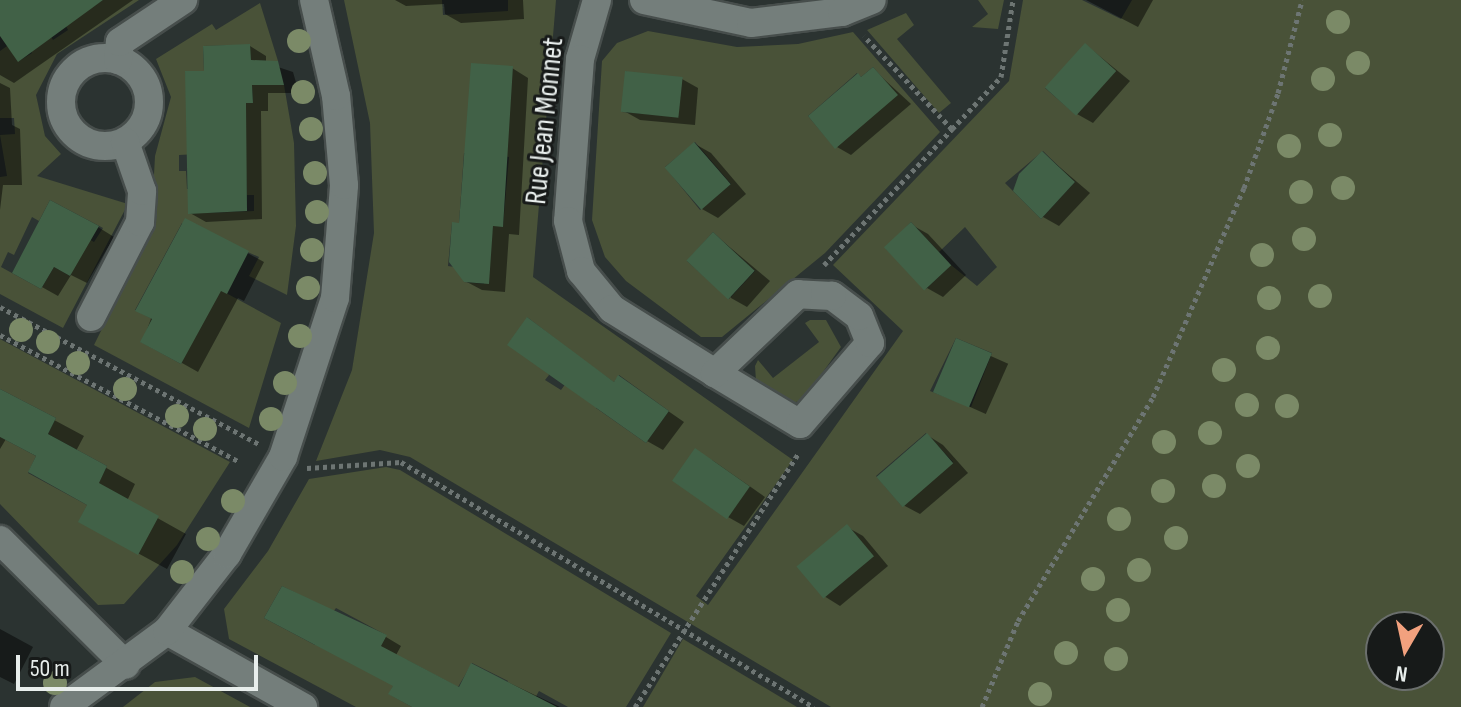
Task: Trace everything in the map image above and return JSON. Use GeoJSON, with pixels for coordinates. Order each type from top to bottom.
{"type":"FeatureCollection","features":[{"type":"Feature","properties":{"kind":"street"},"geometry":{"type":"LineString","coordinates":[[118,60],[120,42],[183,0]]}},
{"type":"Feature","properties":{"kind":"street"},"geometry":{"type":"LineString","coordinates":[[64,707],[126,665],[167,631],[227,554],[283,457],[335,298],[344,185],[336,96],[314,0]]}},
{"type":"Feature","properties":{"kind":"street","name":"Rue Jean Monnet"},"geometry":{"type":"LineString","coordinates":[[597,0],[580,59],[568,221],[581,271],[612,309],[800,424]]}},
{"type":"Feature","properties":{"kind":"street"},"geometry":{"type":"LineString","coordinates":[[644,0],[751,23],[842,12],[872,0]]}},
{"type":"Feature","properties":{"kind":"street"},"geometry":{"type":"LineString","coordinates":[[103,58],[118,60],[141,76],[150,102],[142,128],[125,142],[92,145],[68,126],[62,112],[61,96],[75,70],[103,58]]}},
{"type":"Feature","properties":{"kind":"street"},"geometry":{"type":"LineString","coordinates":[[91,317],[140,222],[142,191],[125,142]]}},
{"type":"Feature","properties":{"kind":"street"},"geometry":{"type":"LineString","coordinates":[[715,373],[798,294],[832,296],[859,316],[870,343],[800,424]]}},
{"type":"Feature","properties":{"kind":"street"},"geometry":{"type":"LineString","coordinates":[[0,540],[126,665]]}},
{"type":"Feature","properties":{"kind":"street"},"geometry":{"type":"LineString","coordinates":[[167,631],[303,707]]}},
{"type":"Feature","properties":{"kind":"path"},"geometry":{"type":"LineString","coordinates":[[798,294],[1001,77],[1013,0]]}},
{"type":"Feature","properties":{"kind":"path"},"geometry":{"type":"LineString","coordinates":[[982,707],[1018,621],[1153,397],[1244,188],[1278,93],[1302,0]]}},
{"type":"Feature","properties":{"kind":"path"},"geometry":{"type":"LineString","coordinates":[[842,12],[952,129]]}},
{"type":"Feature","properties":{"kind":"path"},"geometry":{"type":"LineString","coordinates":[[0,307],[268,448]]}},
{"type":"Feature","properties":{"kind":"path"},"geometry":{"type":"LineString","coordinates":[[0,335],[238,461]]}},
{"type":"Feature","properties":{"kind":"path"},"geometry":{"type":"LineString","coordinates":[[635,707],[683,630],[799,459],[800,424]]}},
{"type":"Feature","properties":{"kind":"path"},"geometry":{"type":"LineString","coordinates":[[307,468],[401,462],[814,707]]}},
{"type":"Feature","properties":{"kind":"green space"},"geometry":{"type":"Polygon","coordinates":[[[103,0],[139,0],[57,54],[36,95],[45,136],[61,154],[37,176],[128,204],[63,328],[0,294],[0,177],[7,176],[0,135],[15,134],[14,118],[0,118],[0,51],[7,46],[19,61],[32,53],[23,37],[43,24],[53,40],[68,30],[65,24],[103,0]],[[50,200],[39,221],[32,217],[14,255],[8,252],[1,267],[41,289],[54,267],[70,276],[78,233],[94,242],[103,228],[50,200]]]}},
{"type":"Feature","properties":{"kind":"green space"},"geometry":{"type":"Polygon","coordinates":[[[344,0],[442,0],[443,15],[508,11],[508,0],[556,0],[533,277],[793,460],[696,596],[708,605],[903,331],[833,265],[1009,81],[1023,0],[1082,0],[1121,19],[1132,0],[1461,0],[1461,707],[831,707],[410,457],[380,450],[316,461],[352,370],[374,233],[370,123],[344,0]],[[1098,56],[1045,88],[1076,115],[1115,71],[1098,56]],[[1043,151],[1005,183],[1041,219],[1075,182],[1043,151]],[[464,153],[459,223],[452,223],[448,266],[461,268],[464,282],[484,284],[493,226],[503,226],[509,157],[464,153]],[[911,222],[886,249],[926,289],[951,265],[977,286],[997,267],[965,227],[939,252],[911,222]],[[527,317],[549,375],[545,380],[561,390],[583,360],[527,317]],[[956,338],[930,391],[971,407],[992,353],[956,338]],[[619,375],[596,408],[646,443],[669,411],[619,375]],[[926,433],[876,476],[902,506],[953,462],[926,433]]]}},
{"type":"Feature","properties":{"kind":"green space"},"geometry":{"type":"Polygon","coordinates":[[[978,0],[1004,0],[998,29],[972,27],[988,14],[978,0]]]}},
{"type":"Feature","properties":{"kind":"green space"},"geometry":{"type":"Polygon","coordinates":[[[260,3],[278,61],[262,61],[263,85],[284,85],[294,143],[296,226],[287,295],[249,276],[259,257],[182,223],[135,310],[152,319],[141,342],[181,364],[215,287],[281,323],[249,428],[94,345],[151,230],[155,156],[171,97],[156,59],[212,24],[216,30],[260,3]],[[250,45],[203,46],[204,71],[185,71],[198,154],[179,155],[179,171],[186,171],[187,189],[207,189],[207,213],[254,211],[254,195],[247,195],[244,128],[246,103],[253,103],[252,87],[246,87],[250,45]]]}},
{"type":"Feature","properties":{"kind":"green space"},"geometry":{"type":"Polygon","coordinates":[[[906,13],[914,25],[897,39],[951,103],[939,113],[867,30],[906,13]]]}},
{"type":"Feature","properties":{"kind":"green space"},"geometry":{"type":"Polygon","coordinates":[[[648,31],[737,47],[798,44],[853,32],[940,132],[825,253],[722,337],[701,337],[626,281],[605,257],[592,220],[602,61],[617,43],[648,31]],[[873,67],[861,77],[857,73],[808,116],[835,148],[897,95],[873,67]],[[626,71],[622,112],[679,117],[626,71]],[[695,142],[665,167],[700,210],[731,184],[695,142]],[[713,232],[687,261],[729,299],[755,271],[713,232]]]}},
{"type":"Feature","properties":{"kind":"green space"},"geometry":{"type":"Polygon","coordinates":[[[826,320],[841,347],[802,401],[789,403],[756,381],[755,366],[758,360],[773,378],[819,342],[805,323],[826,320]]]}},
{"type":"Feature","properties":{"kind":"green space"},"geometry":{"type":"Polygon","coordinates":[[[0,339],[230,462],[177,545],[124,604],[98,605],[0,504],[0,437],[36,456],[28,473],[87,505],[79,521],[107,466],[48,434],[56,418],[0,389],[0,339]]]}},
{"type":"Feature","properties":{"kind":"green space"},"geometry":{"type":"Polygon","coordinates":[[[386,467],[400,470],[671,633],[626,707],[568,707],[539,691],[530,707],[499,699],[508,681],[472,663],[458,687],[407,660],[389,694],[412,707],[356,707],[229,639],[224,609],[268,551],[309,479],[386,467]],[[282,586],[264,618],[315,645],[386,635],[336,608],[333,612],[282,586]]]}},
{"type":"Feature","properties":{"kind":"green space"},"geometry":{"type":"Polygon","coordinates":[[[683,639],[797,707],[643,707],[683,639]]]}},
{"type":"Feature","properties":{"kind":"green space"},"geometry":{"type":"Polygon","coordinates":[[[195,677],[250,707],[123,707],[155,682],[195,677]]]}},
{"type":"Feature","properties":{"kind":"building"},"geometry":{"type":"Polygon","coordinates":[[[0,0],[103,0],[18,62],[0,36],[0,0]]]}},
{"type":"Feature","properties":{"kind":"building"},"geometry":{"type":"Polygon","coordinates":[[[1085,43],[1116,71],[1076,116],[1045,88],[1085,43]]]}},
{"type":"Feature","properties":{"kind":"building"},"geometry":{"type":"Polygon","coordinates":[[[250,44],[251,60],[278,61],[284,85],[252,85],[253,103],[246,103],[247,211],[188,214],[185,71],[204,71],[203,46],[250,44]]]}},
{"type":"Feature","properties":{"kind":"building"},"geometry":{"type":"Polygon","coordinates":[[[471,63],[513,66],[503,227],[493,226],[489,284],[464,282],[449,262],[452,222],[459,223],[471,63]]]}},
{"type":"Feature","properties":{"kind":"building"},"geometry":{"type":"Polygon","coordinates":[[[873,67],[898,95],[835,149],[808,116],[858,73],[861,77],[873,67]]]}},
{"type":"Feature","properties":{"kind":"building"},"geometry":{"type":"Polygon","coordinates":[[[625,71],[683,77],[678,118],[621,112],[625,71]]]}},
{"type":"Feature","properties":{"kind":"building"},"geometry":{"type":"Polygon","coordinates":[[[694,142],[731,184],[701,210],[665,168],[694,142]]]}},
{"type":"Feature","properties":{"kind":"building"},"geometry":{"type":"Polygon","coordinates":[[[1042,151],[1075,182],[1041,219],[1013,191],[1019,174],[1042,151]]]}},
{"type":"Feature","properties":{"kind":"building"},"geometry":{"type":"Polygon","coordinates":[[[50,200],[99,226],[70,276],[54,267],[41,289],[12,273],[50,200]]]}},
{"type":"Feature","properties":{"kind":"building"},"geometry":{"type":"Polygon","coordinates":[[[185,218],[249,251],[227,294],[221,291],[181,364],[140,342],[152,319],[135,311],[185,218]]]}},
{"type":"Feature","properties":{"kind":"building"},"geometry":{"type":"Polygon","coordinates":[[[911,222],[951,265],[924,290],[884,247],[911,222]]]}},
{"type":"Feature","properties":{"kind":"building"},"geometry":{"type":"Polygon","coordinates":[[[713,232],[755,271],[728,299],[686,261],[713,232]]]}},
{"type":"Feature","properties":{"kind":"building"},"geometry":{"type":"Polygon","coordinates":[[[527,317],[614,382],[618,375],[669,411],[646,443],[507,345],[527,317]]]}},
{"type":"Feature","properties":{"kind":"building"},"geometry":{"type":"Polygon","coordinates":[[[956,338],[992,353],[969,408],[933,392],[956,338]]]}},
{"type":"Feature","properties":{"kind":"building"},"geometry":{"type":"Polygon","coordinates":[[[0,389],[56,418],[48,434],[107,466],[99,483],[159,516],[138,555],[78,522],[87,505],[28,472],[36,456],[0,437],[0,389]]]}},
{"type":"Feature","properties":{"kind":"building"},"geometry":{"type":"Polygon","coordinates":[[[927,433],[953,463],[903,507],[876,477],[927,433]]]}},
{"type":"Feature","properties":{"kind":"building"},"geometry":{"type":"Polygon","coordinates":[[[695,448],[750,486],[727,519],[672,481],[695,448]]]}},
{"type":"Feature","properties":{"kind":"building"},"geometry":{"type":"Polygon","coordinates":[[[847,524],[874,556],[823,599],[796,566],[847,524]]]}},
{"type":"Feature","properties":{"kind":"building"},"geometry":{"type":"Polygon","coordinates":[[[282,586],[387,635],[381,646],[459,687],[471,663],[557,707],[412,707],[388,694],[393,686],[264,618],[282,586]]]}}]}
